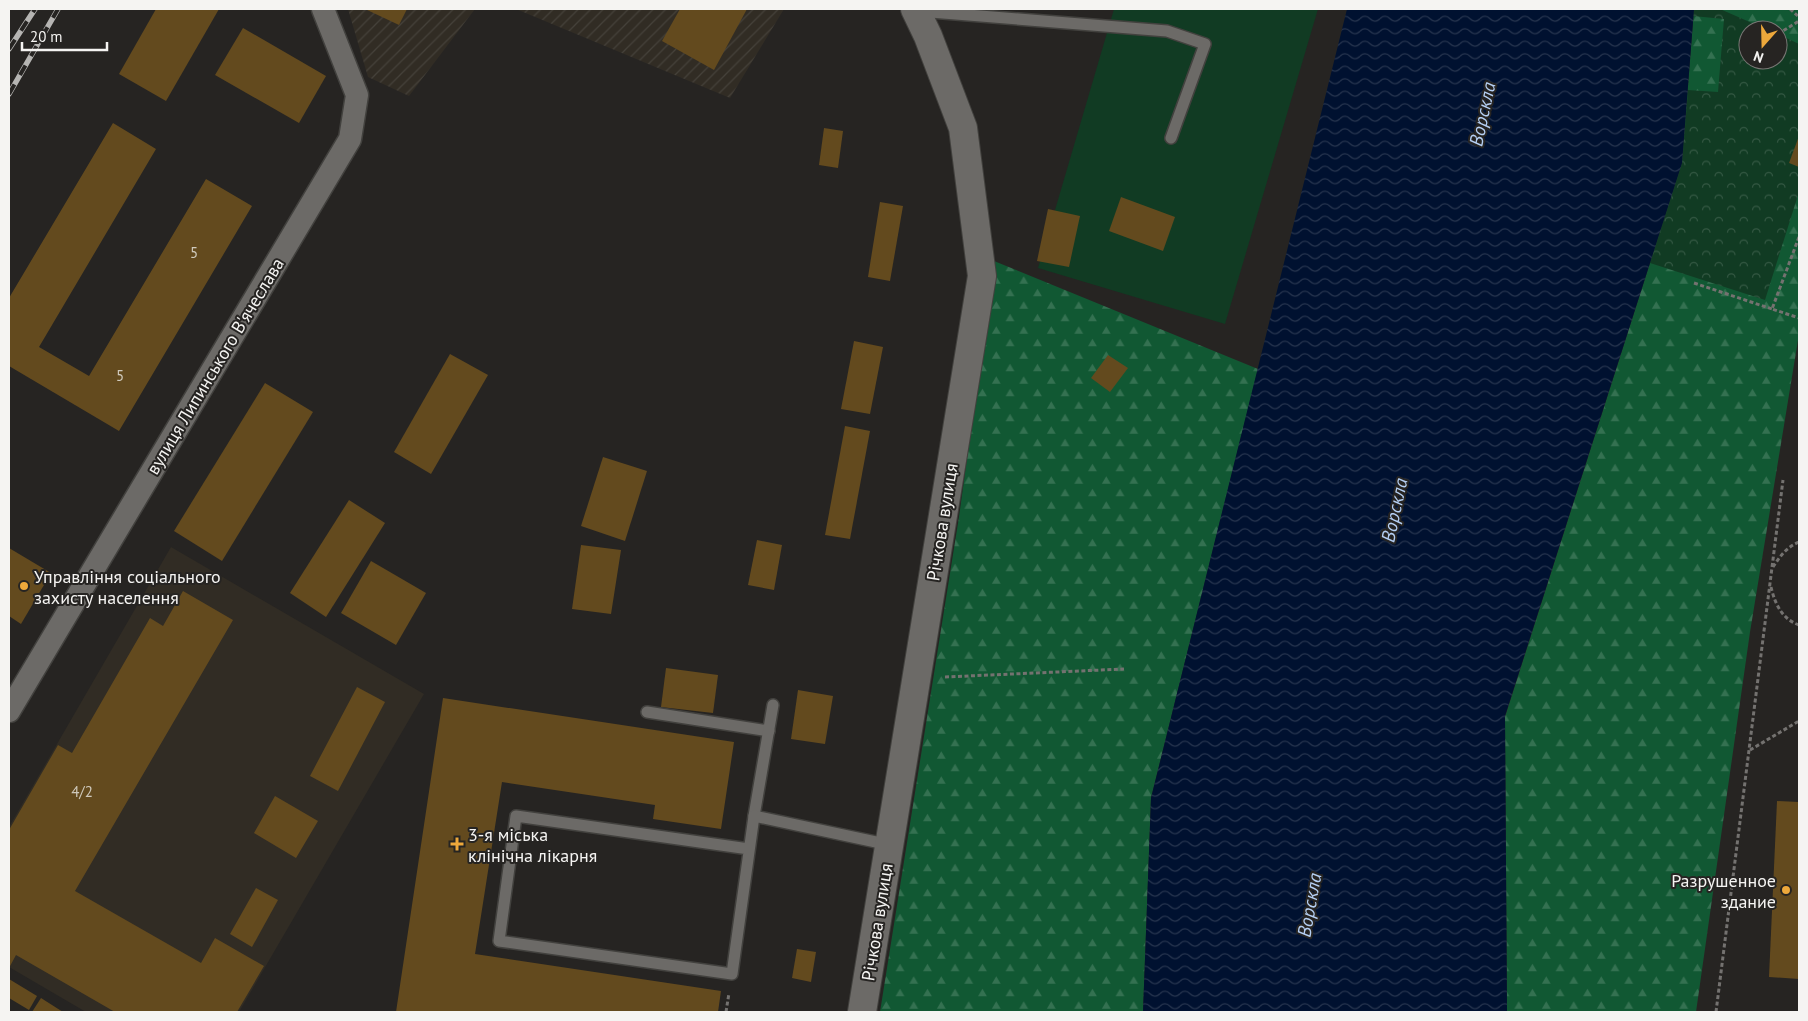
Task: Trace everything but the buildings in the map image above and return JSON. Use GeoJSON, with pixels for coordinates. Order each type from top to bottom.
{"type":"FeatureCollection","features":[{"type":"Feature","properties":{"kind":"street","name":"вулиця Липинського В'ячеслава"},"geometry":{"type":"LineString","coordinates":[[9,712],[350,139],[357,95],[323,9]]}},
{"type":"Feature","properties":{"kind":"street","name":"Річкова вулиця"},"geometry":{"type":"LineString","coordinates":[[862,1012],[982,276],[962,128],[928,36],[915,10]]}},
{"type":"Feature","properties":{"kind":"lane"},"geometry":{"type":"LineString","coordinates":[[915,10],[1167,31],[1206,44],[1171,138]]}},
{"type":"Feature","properties":{"kind":"lane"},"geometry":{"type":"LineString","coordinates":[[749,849],[516,816],[499,941],[732,974],[754,816],[773,705]]}},
{"type":"Feature","properties":{"kind":"lane"},"geometry":{"type":"LineString","coordinates":[[647,712],[769,731]]}},
{"type":"Feature","properties":{"kind":"lane"},"geometry":{"type":"LineString","coordinates":[[754,816],[890,844]]}},
{"type":"Feature","properties":{"kind":"path"},"geometry":{"type":"LineString","coordinates":[[1790,9],[1799,17]]}},
{"type":"Feature","properties":{"kind":"path"},"geometry":{"type":"LineString","coordinates":[[1788,28],[1799,21]]}},
{"type":"Feature","properties":{"kind":"path"},"geometry":{"type":"LineString","coordinates":[[1772,309],[1799,237]]}},
{"type":"Feature","properties":{"kind":"path"},"geometry":{"type":"LineString","coordinates":[[1694,283],[1799,318]]}},
{"type":"Feature","properties":{"kind":"path"},"geometry":{"type":"LineString","coordinates":[[1716,1012],[1783,480]]}},
{"type":"Feature","properties":{"kind":"path"},"geometry":{"type":"LineString","coordinates":[[1772,569],[1780,556],[1792,545],[1799,542]]}},
{"type":"Feature","properties":{"kind":"path"},"geometry":{"type":"LineString","coordinates":[[1770,584],[1774,600],[1782,613],[1799,625]]}},
{"type":"Feature","properties":{"kind":"path"},"geometry":{"type":"LineString","coordinates":[[917,678],[1124,669]]}},
{"type":"Feature","properties":{"kind":"path"},"geometry":{"type":"LineString","coordinates":[[1749,750],[1799,721]]}},
{"type":"Feature","properties":{"kind":"shaded area"},"geometry":{"type":"Polygon","coordinates":[[[348,9],[475,9],[409,96],[368,77],[348,9]]]}},
{"type":"Feature","properties":{"kind":"shaded area"},"geometry":{"type":"Polygon","coordinates":[[[516,9],[784,9],[730,98],[516,9]]]}},
{"type":"Feature","properties":{"kind":"shaded area"},"geometry":{"type":"Polygon","coordinates":[[[171,547],[424,694],[239,1012],[86,1012],[9,967],[9,827],[171,547]]]}},
{"type":"Feature","properties":{"kind":"green space"},"geometry":{"type":"Polygon","coordinates":[[[1114,9],[1318,9],[1225,324],[1038,268],[1114,9]]]}},
{"type":"Feature","properties":{"kind":"green space"},"geometry":{"type":"Polygon","coordinates":[[[1694,9],[1799,9],[1799,334],[1750,632],[1696,1012],[1507,1012],[1505,717],[1682,163],[1694,9]]]}},
{"type":"Feature","properties":{"kind":"green space"},"geometry":{"type":"Polygon","coordinates":[[[1694,9],[1720,9],[1745,20],[1738,20],[1738,70],[1788,70],[1788,39],[1799,44],[1799,192],[1765,300],[1650,263],[1682,163],[1688,90],[1718,92],[1724,19],[1693,16],[1694,9]]]}},
{"type":"Feature","properties":{"kind":"green space"},"geometry":{"type":"Polygon","coordinates":[[[994,261],[1258,369],[1151,798],[1143,1012],[880,1012],[959,517],[994,261]]]}},
{"type":"Feature","properties":{"kind":"water","name":"Ворскла"},"geometry":{"type":"Polygon","coordinates":[[[1347,9],[1694,9],[1682,163],[1505,716],[1507,1012],[1143,1012],[1151,798],[1347,9]]]}},
{"type":"Feature","properties":{"kind":"railway"},"geometry":{"type":"LineString","coordinates":[[9,49],[35,9]]}},
{"type":"Feature","properties":{"kind":"railway"},"geometry":{"type":"LineString","coordinates":[[9,94],[58,9]]}},
{"type":"Feature","properties":{"kind":"place","name":"Управління соціального захисту населення"},"geometry":{"type":"Point","coordinates":[24,586]}},
{"type":"Feature","properties":{"kind":"place","name":"3-я міська клінічна лікарня"},"geometry":{"type":"Point","coordinates":[457,844]}},
{"type":"Feature","properties":{"kind":"place","name":"Разрушенное здание"},"geometry":{"type":"Point","coordinates":[1786,890]}}]}
